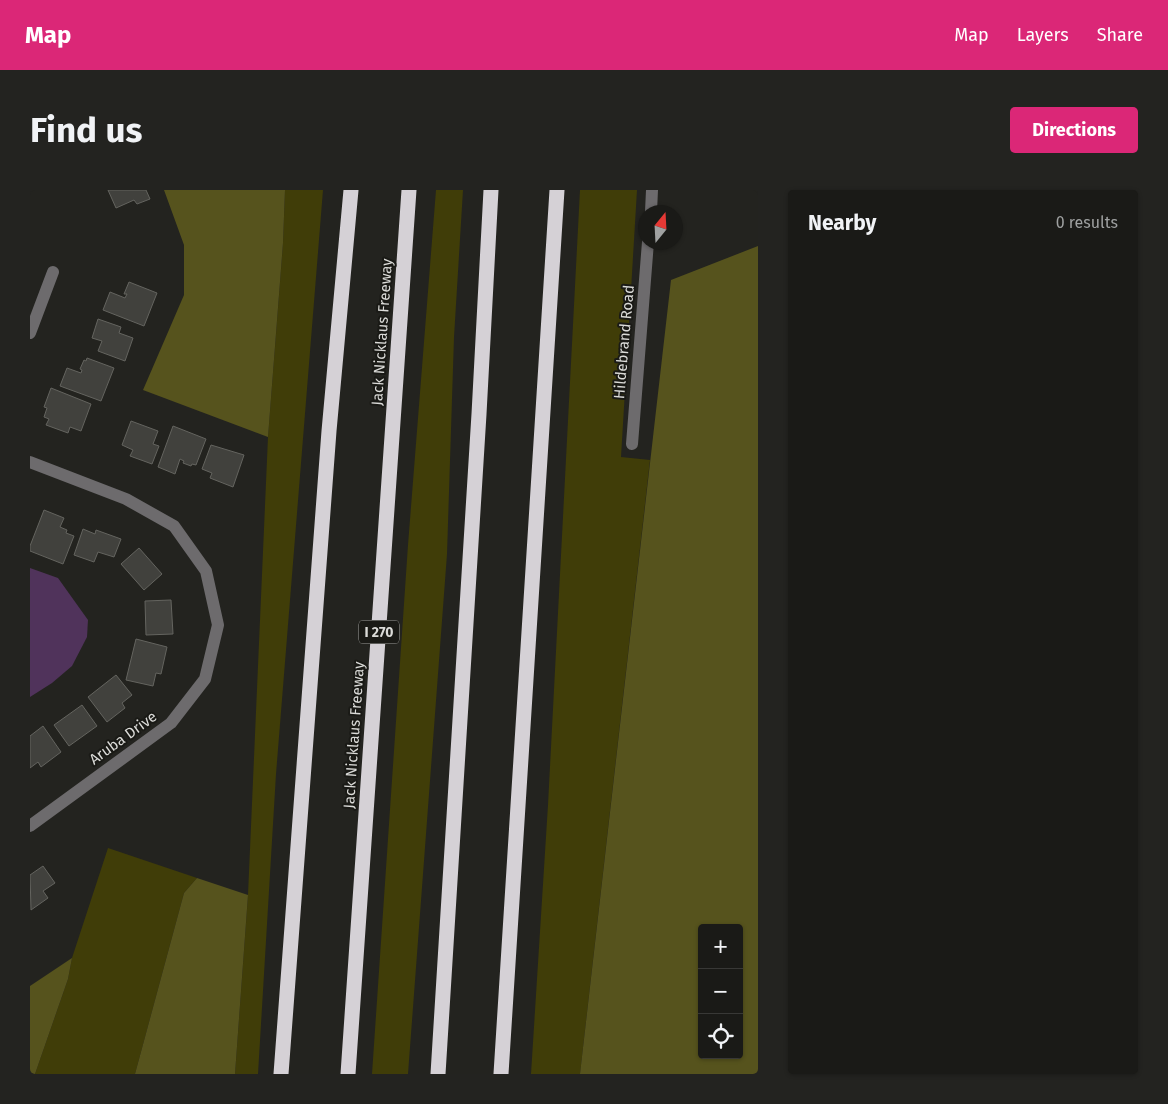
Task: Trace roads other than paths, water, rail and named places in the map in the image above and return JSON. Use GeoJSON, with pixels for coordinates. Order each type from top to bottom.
{"type":"FeatureCollection","features":[{"type":"Feature","properties":{"kind":"highway"},"geometry":{"type":"LineString","coordinates":[[281,1074],[329,432],[350,190]]}},
{"type":"Feature","properties":{"kind":"highway","name":"Jack Nicklaus Freeway"},"geometry":{"type":"LineString","coordinates":[[348,1074],[409,190]]}},
{"type":"Feature","properties":{"kind":"highway"},"geometry":{"type":"LineString","coordinates":[[438,1074],[480,414],[491,190]]}},
{"type":"Feature","properties":{"kind":"highway"},"geometry":{"type":"LineString","coordinates":[[501,1074],[557,190]]}},
{"type":"Feature","properties":{"kind":"street"},"geometry":{"type":"LineString","coordinates":[[651,205],[652,190]]}},
{"type":"Feature","properties":{"kind":"street","name":"Hildebrand Road"},"geometry":{"type":"LineString","coordinates":[[632,444],[647,250]]}},
{"type":"Feature","properties":{"kind":"street"},"geometry":{"type":"LineString","coordinates":[[30,333],[53,272]]}},
{"type":"Feature","properties":{"kind":"street","name":"Aruba Drive"},"geometry":{"type":"LineString","coordinates":[[30,462],[126,499],[174,526],[206,571],[218,625],[205,679],[171,723],[30,826]]}}]}
